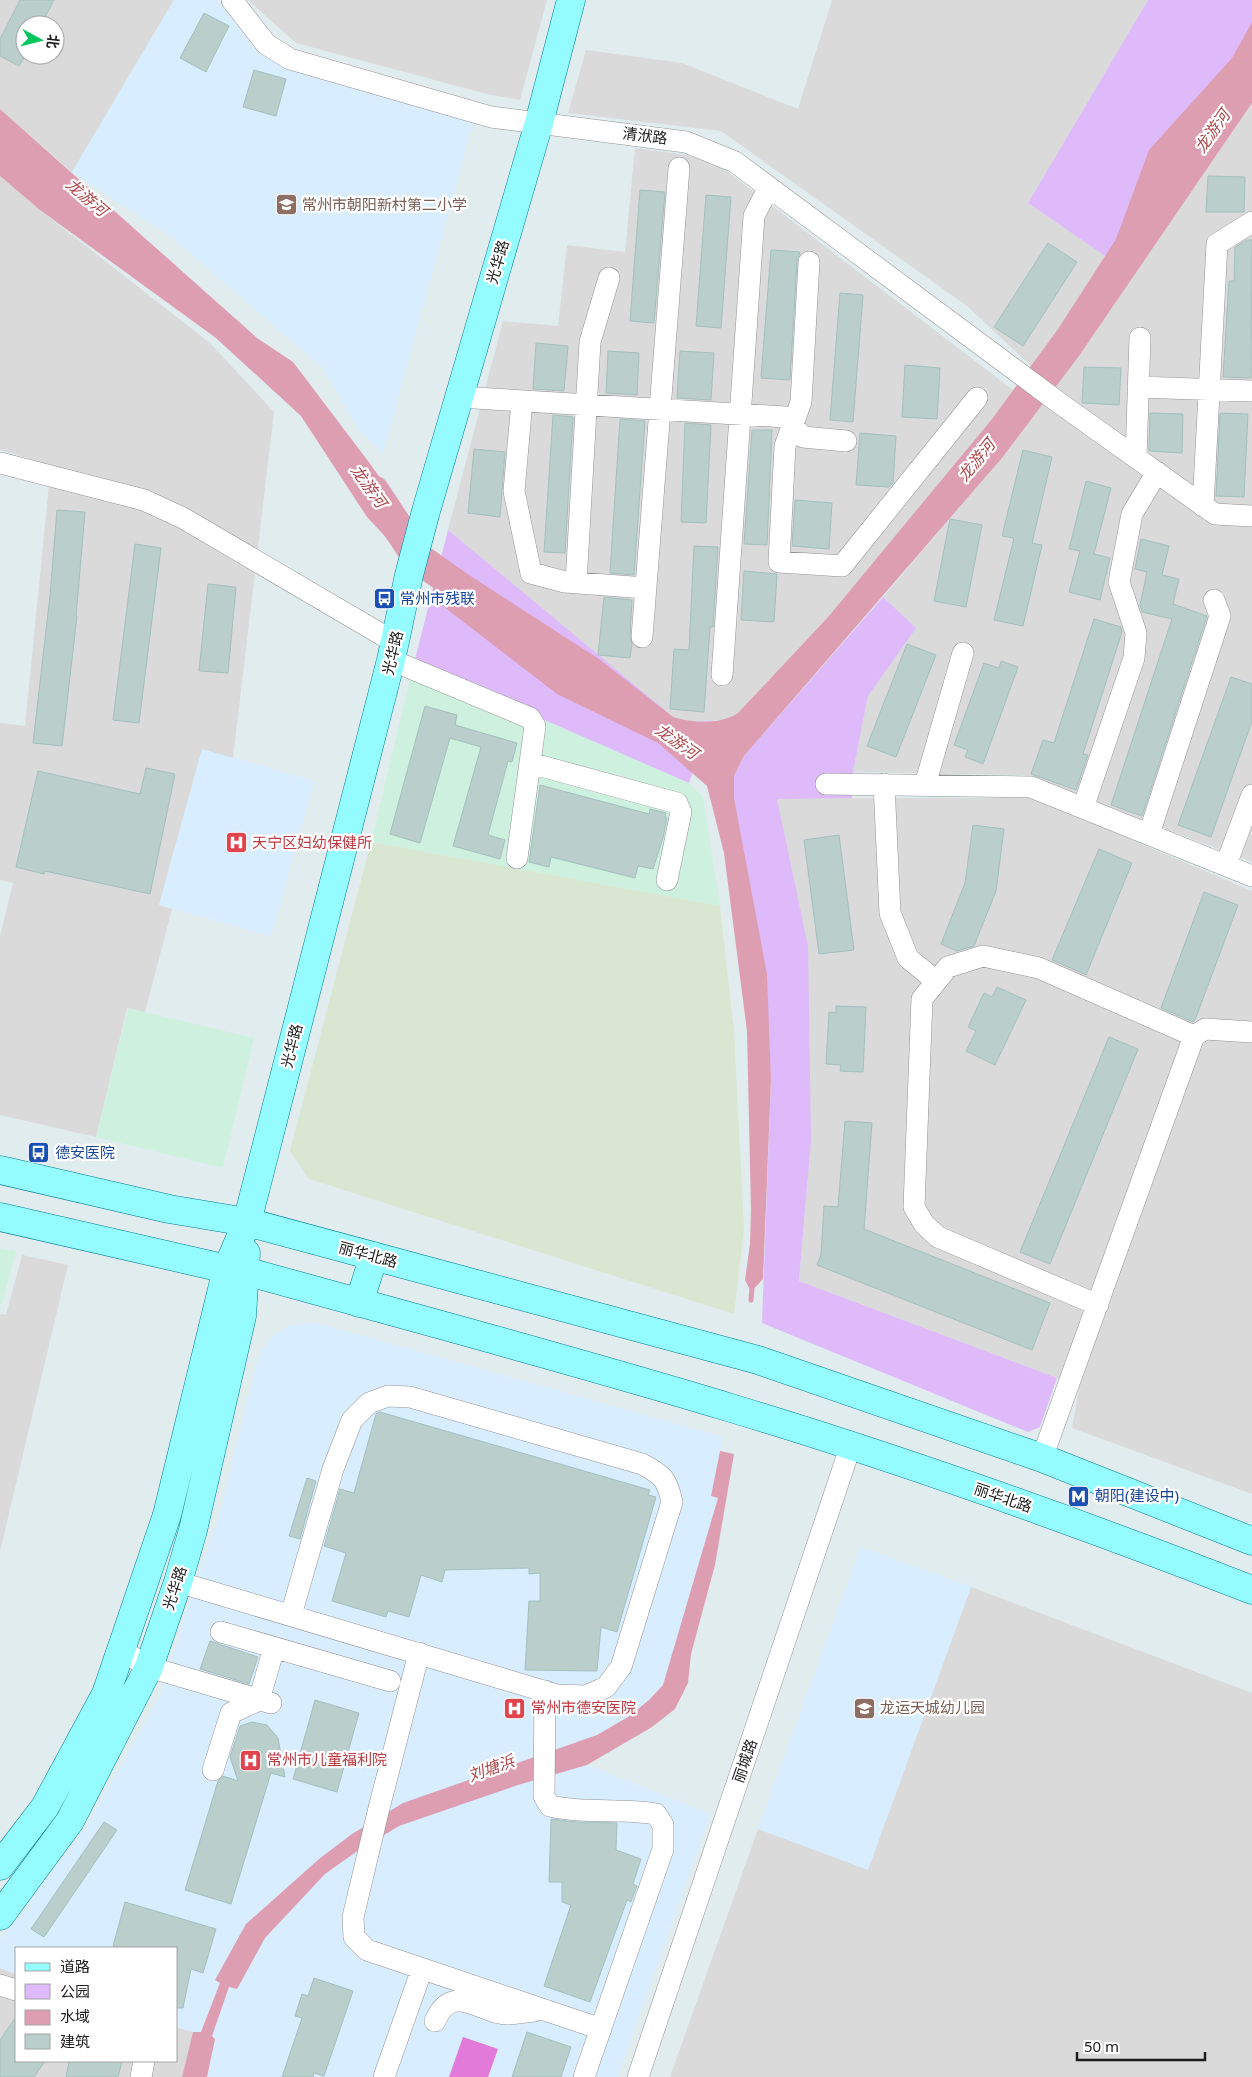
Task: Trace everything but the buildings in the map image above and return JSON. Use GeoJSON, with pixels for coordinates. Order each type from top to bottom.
{"type":"FeatureCollection","features":[{"type":"Feature","properties":{"kind":"main road","name":"光华路"},"geometry":{"type":"LineString","coordinates":[[0,1866],[44,1807],[106,1694],[167,1515],[236,1270],[394,652],[409,574],[539,122],[571,0]]}},
{"type":"Feature","properties":{"kind":"main road","name":"丽华北路"},"geometry":{"type":"LineString","coordinates":[[0,1170],[169,1209],[247,1222],[746,1356],[1042,1458],[1252,1541]]}},
{"type":"Feature","properties":{"kind":"main road","name":"丽华北路"},"geometry":{"type":"LineString","coordinates":[[0,1217],[236,1270],[739,1410],[851,1445],[1102,1532],[1252,1590]]}},
{"type":"Feature","properties":{"kind":"main road"},"geometry":{"type":"LineString","coordinates":[[359,1303],[374,1256]]}},
{"type":"Feature","properties":{"kind":"main road","name":"光华路"},"geometry":{"type":"LineString","coordinates":[[0,1916],[70,1821],[149,1667],[178,1582],[193,1530],[242,1316],[236,1270]]}},
{"type":"Feature","properties":{"kind":"street","name":"清洑路"},"geometry":{"type":"LineString","coordinates":[[232,0],[266,44],[290,59],[492,117],[686,142],[735,162],[1058,402],[1203,506],[1215,514],[1252,516]]}},
{"type":"Feature","properties":{"kind":"street"},"geometry":{"type":"LineString","coordinates":[[642,637],[680,168]]}},
{"type":"Feature","properties":{"kind":"street"},"geometry":{"type":"LineString","coordinates":[[722,675],[754,216],[769,187]]}},
{"type":"Feature","properties":{"kind":"street"},"geometry":{"type":"LineString","coordinates":[[1203,506],[1217,244],[1252,222]]}},
{"type":"Feature","properties":{"kind":"street"},"geometry":{"type":"LineString","coordinates":[[809,262],[801,402],[785,446],[778,562],[842,566],[977,398]]}},
{"type":"Feature","properties":{"kind":"street"},"geometry":{"type":"LineString","coordinates":[[576,583],[590,342],[609,278]]}},
{"type":"Feature","properties":{"kind":"street"},"geometry":{"type":"LineString","coordinates":[[1136,458],[1140,338]]}},
{"type":"Feature","properties":{"kind":"street"},"geometry":{"type":"LineString","coordinates":[[1138,387],[1252,391]]}},
{"type":"Feature","properties":{"kind":"street"},"geometry":{"type":"LineString","coordinates":[[459,397],[785,417],[803,437],[846,441]]}},
{"type":"Feature","properties":{"kind":"street"},"geometry":{"type":"LineString","coordinates":[[522,401],[514,491],[531,573],[565,582],[646,588]]}},
{"type":"Feature","properties":{"kind":"street"},"geometry":{"type":"LineString","coordinates":[[0,463],[144,500],[183,518],[394,652],[530,718],[535,726],[517,858]]}},
{"type":"Feature","properties":{"kind":"street"},"geometry":{"type":"LineString","coordinates":[[1083,808],[1134,658],[1136,633],[1119,582],[1132,514],[1157,472]]}},
{"type":"Feature","properties":{"kind":"street"},"geometry":{"type":"LineString","coordinates":[[1149,834],[1220,616],[1214,600]]}},
{"type":"Feature","properties":{"kind":"street"},"geometry":{"type":"LineString","coordinates":[[925,785],[963,654]]}},
{"type":"Feature","properties":{"kind":"street"},"geometry":{"type":"LineString","coordinates":[[530,764],[677,803],[681,812],[668,880]]}},
{"type":"Feature","properties":{"kind":"street"},"geometry":{"type":"LineString","coordinates":[[826,784],[1031,787],[1252,876]]}},
{"type":"Feature","properties":{"kind":"street"},"geometry":{"type":"LineString","coordinates":[[884,784],[890,913],[908,958],[936,981]]}},
{"type":"Feature","properties":{"kind":"street"},"geometry":{"type":"LineString","coordinates":[[1226,865],[1252,795]]}},
{"type":"Feature","properties":{"kind":"street"},"geometry":{"type":"LineString","coordinates":[[1098,1305],[938,1237],[924,1224],[914,1207],[922,999],[948,967],[983,956],[1039,968],[1194,1036]]}},
{"type":"Feature","properties":{"kind":"street"},"geometry":{"type":"LineString","coordinates":[[1042,1458],[1194,1036],[1205,1029],[1252,1032]]}},
{"type":"Feature","properties":{"kind":"street"},"geometry":{"type":"LineString","coordinates":[[178,1582],[419,1653],[545,1699],[557,1695],[586,1696],[606,1687],[621,1667],[672,1502],[669,1486],[658,1473],[642,1464],[410,1397],[388,1396],[369,1403],[352,1420],[333,1469],[291,1615]]}},
{"type":"Feature","properties":{"kind":"street","name":"丽城路"},"geometry":{"type":"LineString","coordinates":[[638,2077],[851,1445]]}},
{"type":"Feature","properties":{"kind":"street"},"geometry":{"type":"LineString","coordinates":[[221,1632],[390,1681]]}},
{"type":"Feature","properties":{"kind":"street"},"geometry":{"type":"LineString","coordinates":[[265,1701],[274,1648]]}},
{"type":"Feature","properties":{"kind":"street"},"geometry":{"type":"LineString","coordinates":[[121,1650],[149,1667],[265,1701]]}},
{"type":"Feature","properties":{"kind":"street"},"geometry":{"type":"LineString","coordinates":[[419,1653],[353,1917],[354,1937],[367,1950],[601,2029]]}},
{"type":"Feature","properties":{"kind":"street"},"geometry":{"type":"LineString","coordinates":[[545,1699],[544,1796],[550,1806],[566,1810],[637,1810],[656,1814],[663,1825],[663,1849],[584,2077]]}},
{"type":"Feature","properties":{"kind":"street"},"geometry":{"type":"LineString","coordinates":[[213,1770],[231,1713],[265,1701]]}},
{"type":"Feature","properties":{"kind":"street"},"geometry":{"type":"LineString","coordinates":[[384,2077],[422,1969]]}},
{"type":"Feature","properties":{"kind":"street"},"geometry":{"type":"LineString","coordinates":[[0,1985],[15,1990]]}},
{"type":"Feature","properties":{"kind":"street"},"geometry":{"type":"LineString","coordinates":[[435,2021],[440,2009],[452,2001],[466,2000],[500,2014],[544,2010]]}},
{"type":"Feature","properties":{"kind":"street"},"geometry":{"type":"LineString","coordinates":[[142,2077],[144,2062]]}},
{"type":"Feature","properties":{"kind":"shaded area"},"geometry":{"type":"Polygon","coordinates":[[[0,0],[174,0],[72,172],[0,109],[0,0]]]}},
{"type":"Feature","properties":{"kind":"shaded area","name":"常州市朝阳新村第二小学"},"geometry":{"type":"Polygon","coordinates":[[[174,0],[217,0],[256,50],[289,70],[473,122],[383,453],[359,430],[323,368],[173,238],[72,172],[174,0]]]}},
{"type":"Feature","properties":{"kind":"shaded area"},"geometry":{"type":"Polygon","coordinates":[[[248,0],[547,0],[520,100],[487,94],[296,43],[248,0]]]}},
{"type":"Feature","properties":{"kind":"shaded area"},"geometry":{"type":"Polygon","coordinates":[[[832,0],[1148,0],[1028,203],[1105,256],[1058,329],[1031,366],[967,306],[721,131],[568,113],[586,50],[682,63],[798,109],[832,0]]]}},
{"type":"Feature","properties":{"kind":"shaded area"},"geometry":{"type":"Polygon","coordinates":[[[1252,103],[1252,862],[1025,775],[853,772],[868,696],[915,628],[883,597],[1002,458],[1079,356],[1252,103]]]}},
{"type":"Feature","properties":{"kind":"shaded area"},"geometry":{"type":"Polygon","coordinates":[[[635,148],[687,155],[724,169],[1013,390],[992,419],[828,617],[738,713],[727,720],[688,722],[673,717],[599,659],[448,530],[503,321],[558,326],[567,245],[625,252],[635,148]]]}},
{"type":"Feature","properties":{"kind":"shaded area"},"geometry":{"type":"Polygon","coordinates":[[[0,176],[40,210],[210,343],[274,412],[233,758],[202,750],[159,905],[172,909],[145,1012],[127,1008],[96,1137],[0,1115],[0,936],[13,883],[0,880],[0,723],[25,726],[51,465],[0,450],[0,176]]]}},
{"type":"Feature","properties":{"kind":"shaded area"},"geometry":{"type":"Polygon","coordinates":[[[414,663],[689,783],[703,797],[720,906],[371,842],[414,663]]]}},
{"type":"Feature","properties":{"kind":"shaded area","name":"天宁区妇幼保健所"},"geometry":{"type":"Polygon","coordinates":[[[202,749],[314,781],[271,936],[159,905],[202,749]]]}},
{"type":"Feature","properties":{"kind":"shaded area"},"geometry":{"type":"Polygon","coordinates":[[[1024,794],[1252,891],[1252,1494],[1072,1428],[1080,1384],[1057,1378],[799,1281],[811,1141],[777,798],[1000,798],[1024,794]]]}},
{"type":"Feature","properties":{"kind":"shaded area"},"geometry":{"type":"Polygon","coordinates":[[[371,842],[720,906],[734,1031],[744,1230],[734,1314],[309,1179],[290,1151],[371,842]]]}},
{"type":"Feature","properties":{"kind":"shaded area"},"geometry":{"type":"Polygon","coordinates":[[[128,1008],[254,1038],[223,1168],[96,1137],[128,1008]]]}},
{"type":"Feature","properties":{"kind":"shaded area"},"geometry":{"type":"Polygon","coordinates":[[[0,1248],[16,1251],[2,1304],[0,1304],[0,1248]]]}},
{"type":"Feature","properties":{"kind":"shaded area"},"geometry":{"type":"Polygon","coordinates":[[[22,1255],[68,1265],[0,1551],[0,1314],[6,1315],[22,1255]]]}},
{"type":"Feature","properties":{"kind":"shaded area","name":"常州市德安医院"},"geometry":{"type":"Polygon","coordinates":[[[316,1323],[723,1437],[711,1495],[718,1498],[667,1675],[663,1684],[649,1700],[628,1717],[587,1765],[710,1814],[617,2077],[207,2077],[215,2039],[212,2036],[229,1987],[237,1989],[265,1938],[325,1874],[356,1852],[361,1829],[215,1980],[220,1982],[201,2032],[193,2032],[178,2028],[178,1947],[15,1947],[15,1974],[0,1968],[0,1939],[87,1826],[161,1694],[187,1609],[222,1507],[258,1357],[272,1337],[292,1325],[316,1323]]]}},
{"type":"Feature","properties":{"kind":"shaded area","name":"龙运天城幼儿园"},"geometry":{"type":"Polygon","coordinates":[[[861,1547],[971,1587],[868,1870],[758,1829],[861,1547]]]}},
{"type":"Feature","properties":{"kind":"shaded area"},"geometry":{"type":"Polygon","coordinates":[[[971,1587],[1252,1693],[1252,2077],[670,2077],[758,1829],[868,1869],[971,1587]]]}},
{"type":"Feature","properties":{"kind":"shaded area"},"geometry":{"type":"Polygon","coordinates":[[[0,1968],[15,1974],[15,2062],[178,2062],[178,2028],[193,2032],[182,2077],[0,2077],[0,1968]]]}},
{"type":"Feature","properties":{"kind":"shaded area"},"geometry":{"type":"Polygon","coordinates":[[[463,2037],[498,2049],[488,2077],[449,2077],[463,2037]]]}},
{"type":"Feature","properties":{"kind":"green space"},"geometry":{"type":"Polygon","coordinates":[[[1148,0],[1252,0],[1252,60],[1105,256],[1028,203],[1148,0]]]}},
{"type":"Feature","properties":{"kind":"green space"},"geometry":{"type":"Polygon","coordinates":[[[448,530],[673,717],[688,722],[712,721],[689,783],[414,663],[448,530]]]}},
{"type":"Feature","properties":{"kind":"green space"},"geometry":{"type":"Polygon","coordinates":[[[883,597],[916,628],[868,696],[853,772],[852,798],[777,799],[808,946],[811,1141],[799,1281],[1057,1378],[1040,1427],[1028,1432],[762,1323],[771,1080],[734,798],[734,776],[744,756],[883,597]]]}},
{"type":"Feature","properties":{"kind":"water"},"geometry":{"type":"Polygon","coordinates":[[[1252,22],[1252,103],[1079,356],[1002,458],[744,756],[734,776],[734,798],[767,974],[771,1080],[763,1279],[751,1292],[745,1280],[750,1244],[751,1210],[747,1031],[724,853],[707,786],[658,743],[557,694],[431,597],[441,557],[599,659],[673,717],[689,721],[706,722],[723,720],[738,713],[828,617],[992,419],[1058,329],[1116,239],[1149,150],[1232,58],[1252,22]]]}},
{"type":"Feature","properties":{"kind":"water"},"geometry":{"type":"Polygon","coordinates":[[[0,109],[257,338],[293,362],[401,508],[394,546],[367,517],[301,416],[216,338],[40,210],[0,176],[0,109]]]}},
{"type":"Feature","properties":{"kind":"water"},"geometry":{"type":"Polygon","coordinates":[[[720,1451],[734,1454],[715,1565],[691,1654],[688,1683],[675,1709],[652,1727],[587,1765],[518,1785],[399,1826],[356,1852],[325,1874],[265,1938],[237,1989],[229,1987],[212,2036],[215,2039],[207,2077],[182,2077],[193,2032],[201,2032],[220,1983],[215,1980],[246,1924],[319,1859],[352,1834],[403,1803],[597,1735],[628,1717],[649,1700],[663,1685],[718,1498],[711,1496],[720,1451]]]}},
{"type":"Feature","properties":{"kind":"waterway","name":"龙游河"},"geometry":{"type":"LineString","coordinates":[[374,491],[418,558],[473,597]]}},
{"type":"Feature","properties":{"kind":"waterway"},"geometry":{"type":"LineString","coordinates":[[751,1300],[752,1287]]}},
{"type":"Feature","properties":{"kind":"place","name":"常州市朝阳新村第二小学"},"geometry":{"type":"Point","coordinates":[286,205]}},
{"type":"Feature","properties":{"kind":"place","name":"常州市残联"},"geometry":{"type":"Point","coordinates":[384,599]}},
{"type":"Feature","properties":{"kind":"place","name":"天宁区妇幼保健所"},"geometry":{"type":"Point","coordinates":[236,843]}},
{"type":"Feature","properties":{"kind":"place","name":"德安医院"},"geometry":{"type":"Point","coordinates":[39,1153]}},
{"type":"Feature","properties":{"kind":"place","name":"朝阳(建设中)"},"geometry":{"type":"Point","coordinates":[1079,1496]}},
{"type":"Feature","properties":{"kind":"place","name":"常州市德安医院"},"geometry":{"type":"Point","coordinates":[515,1708]}},
{"type":"Feature","properties":{"kind":"place","name":"龙运天城幼儿园"},"geometry":{"type":"Point","coordinates":[864,1708]}},
{"type":"Feature","properties":{"kind":"place","name":"常州市儿童福利院"},"geometry":{"type":"Point","coordinates":[251,1760]}},
{"type":"Feature","properties":{"kind":"water label","name":"刘塘浜"},"geometry":{"type":"Point","coordinates":[491,1768]}}]}
